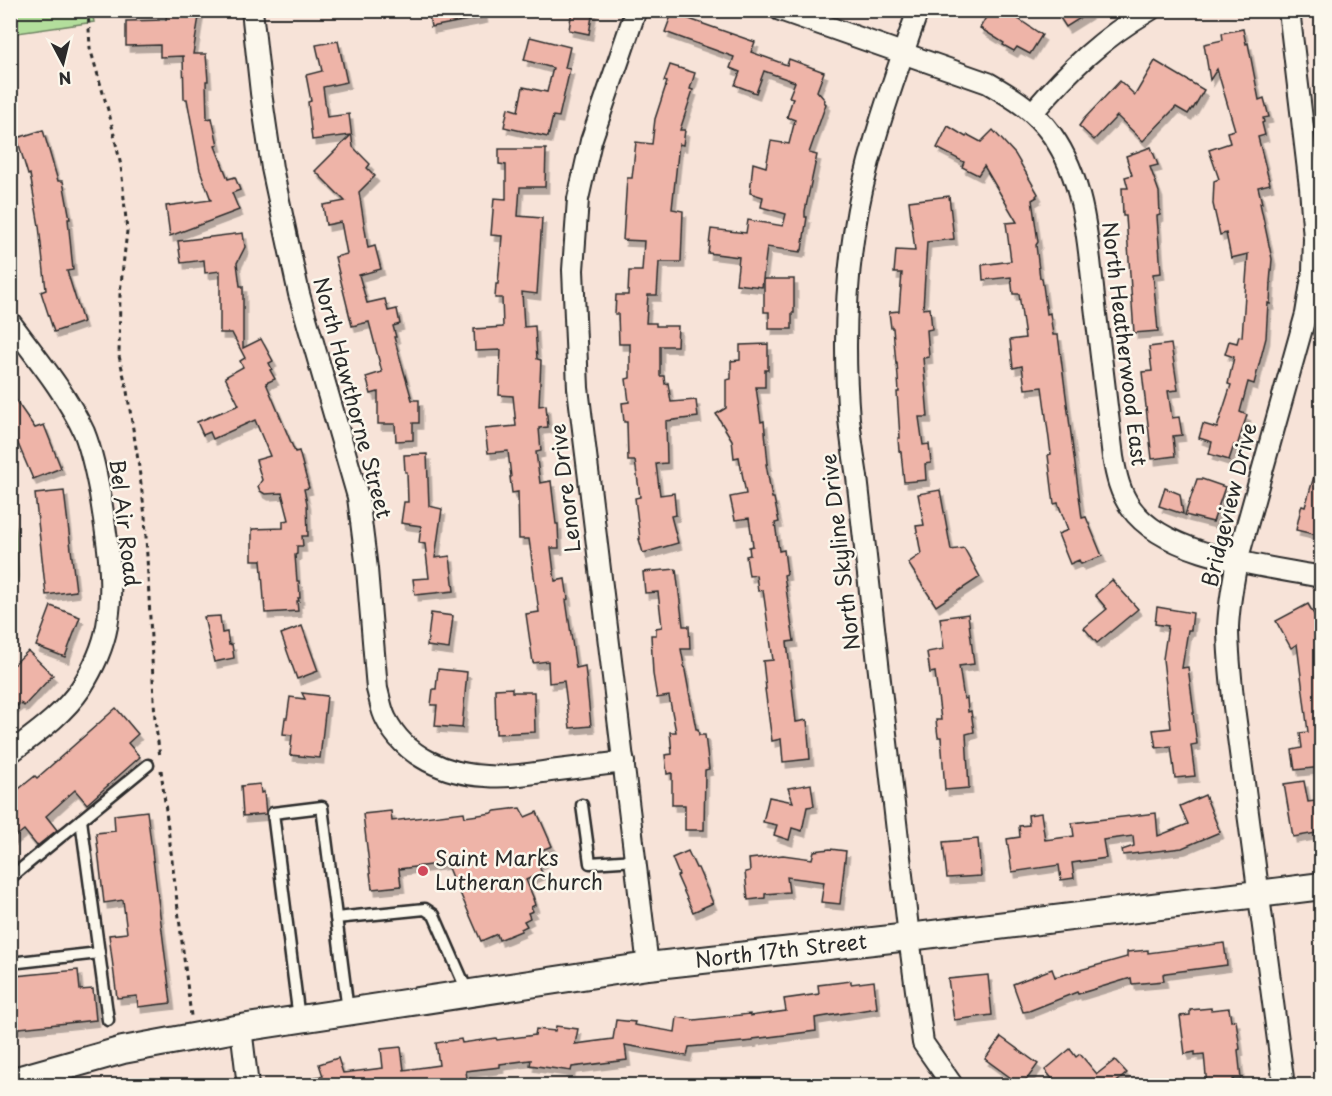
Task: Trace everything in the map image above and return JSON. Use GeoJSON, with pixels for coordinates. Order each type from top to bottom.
{"type":"FeatureCollection","features":[{"type":"Feature","properties":{"kind":"street","name":"North Hawthorne Street"},"geometry":{"type":"LineString","coordinates":[[252,10],[272,168],[297,283],[358,497],[367,569],[377,688],[387,721],[407,746],[423,759],[453,771],[486,776],[512,776],[624,762]]}},
{"type":"Feature","properties":{"kind":"street","name":"Lenore Drive"},"geometry":{"type":"LineString","coordinates":[[636,10],[591,141],[578,199],[573,270],[578,388],[648,966]]}},
{"type":"Feature","properties":{"kind":"street","name":"North Heatherwood East"},"geometry":{"type":"LineString","coordinates":[[780,10],[988,83],[1033,112],[1052,135],[1066,160],[1078,191],[1088,244],[1113,457],[1118,482],[1131,508],[1146,524],[1163,536],[1196,550],[1237,561],[1322,577]]}},
{"type":"Feature","properties":{"kind":"street","name":"North Skyline Drive"},"geometry":{"type":"LineString","coordinates":[[918,10],[872,150],[863,186],[849,270],[846,344],[849,421],[923,1043],[953,1086]]}},
{"type":"Feature","properties":{"kind":"street"},"geometry":{"type":"LineString","coordinates":[[1033,112],[1058,82],[1096,47],[1150,10]]}},
{"type":"Feature","properties":{"kind":"street","name":"Bridgeview Drive"},"geometry":{"type":"LineString","coordinates":[[1284,1086],[1257,894],[1231,680],[1228,626],[1237,561],[1306,314],[1313,271],[1314,238],[1310,187],[1288,10]]}},
{"type":"Feature","properties":{"kind":"street","name":"Bel Air Road"},"geometry":{"type":"LineString","coordinates":[[10,322],[73,412],[90,450],[103,514],[110,584],[107,626],[91,672],[64,710],[10,753]]}},
{"type":"Feature","properties":{"kind":"street","name":"North 17th Street"},"geometry":{"type":"LineString","coordinates":[[10,1082],[123,1050],[241,1028],[648,966],[909,937],[1322,886]]}},
{"type":"Feature","properties":{"kind":"street"},"geometry":{"type":"LineString","coordinates":[[241,1028],[248,1086]]}},
{"type":"Feature","properties":{"kind":"lane"},"geometry":{"type":"LineString","coordinates":[[10,878],[148,765]]}},
{"type":"Feature","properties":{"kind":"lane"},"geometry":{"type":"LineString","coordinates":[[582,805],[590,863],[636,860]]}},
{"type":"Feature","properties":{"kind":"lane"},"geometry":{"type":"LineString","coordinates":[[299,1019],[273,813],[322,807],[348,1011]]}},
{"type":"Feature","properties":{"kind":"lane"},"geometry":{"type":"LineString","coordinates":[[81,820],[108,1020]]}},
{"type":"Feature","properties":{"kind":"lane"},"geometry":{"type":"LineString","coordinates":[[336,918],[425,909],[434,915],[468,993]]}},
{"type":"Feature","properties":{"kind":"lane"},"geometry":{"type":"LineString","coordinates":[[10,963],[99,953]]}},
{"type":"Feature","properties":{"kind":"path"},"geometry":{"type":"LineString","coordinates":[[88,10],[90,48],[110,117],[122,177],[127,231],[120,293],[119,356],[126,385],[145,516],[155,720],[194,1037]]}},
{"type":"Feature","properties":{"kind":"green space"},"geometry":{"type":"Polygon","coordinates":[[[11,10],[92,11],[94,22],[11,34],[11,10]]]}},
{"type":"Feature","properties":{"kind":"green space"},"geometry":{"type":"Polygon","coordinates":[[[11,488],[18,576],[11,620],[11,488]]]}},
{"type":"Feature","properties":{"kind":"building"},"geometry":{"type":"Polygon","coordinates":[[[167,10],[200,10],[193,54],[206,54],[207,119],[212,118],[218,145],[215,146],[228,179],[235,177],[240,190],[232,193],[239,210],[170,236],[166,206],[211,200],[200,170],[187,99],[184,99],[183,56],[160,57],[160,45],[126,46],[126,21],[166,20],[167,10]]]}},
{"type":"Feature","properties":{"kind":"building"},"geometry":{"type":"Polygon","coordinates":[[[428,10],[483,10],[484,17],[431,27],[428,10]]]}},
{"type":"Feature","properties":{"kind":"building"},"geometry":{"type":"Polygon","coordinates":[[[572,10],[593,10],[589,34],[569,30],[572,10]]]}},
{"type":"Feature","properties":{"kind":"building"},"geometry":{"type":"Polygon","coordinates":[[[990,10],[1005,10],[1042,35],[1030,54],[1017,47],[1014,51],[980,28],[990,10]]]}},
{"type":"Feature","properties":{"kind":"building"},"geometry":{"type":"Polygon","coordinates":[[[1055,10],[1093,10],[1066,27],[1055,10]]]}},
{"type":"Feature","properties":{"kind":"building"},"geometry":{"type":"Polygon","coordinates":[[[672,13],[755,42],[751,52],[787,65],[789,59],[824,72],[817,91],[826,104],[809,153],[817,155],[805,211],[805,217],[807,217],[802,250],[800,252],[767,247],[762,287],[736,284],[739,257],[708,253],[711,229],[746,233],[748,220],[783,226],[786,214],[761,207],[763,197],[750,193],[753,163],[766,167],[771,141],[789,144],[795,120],[787,117],[793,98],[789,97],[795,82],[764,71],[756,93],[735,85],[740,72],[730,68],[734,57],[665,32],[672,13]]]}},
{"type":"Feature","properties":{"kind":"building"},"geometry":{"type":"Polygon","coordinates":[[[1243,29],[1259,100],[1264,98],[1269,117],[1263,118],[1265,135],[1258,137],[1270,184],[1258,187],[1272,259],[1266,338],[1254,384],[1248,382],[1240,412],[1247,415],[1237,446],[1234,445],[1229,460],[1209,454],[1212,442],[1199,438],[1203,424],[1217,428],[1231,385],[1228,384],[1234,357],[1225,354],[1229,341],[1237,343],[1239,336],[1242,337],[1248,254],[1231,258],[1226,233],[1220,235],[1213,204],[1214,181],[1219,179],[1209,150],[1230,143],[1227,132],[1235,130],[1217,69],[1210,80],[1204,44],[1223,40],[1222,33],[1243,29]]]}},
{"type":"Feature","properties":{"kind":"building"},"geometry":{"type":"Polygon","coordinates":[[[530,37],[570,47],[565,68],[570,69],[559,117],[553,116],[548,137],[504,127],[508,108],[518,111],[523,87],[547,92],[553,68],[524,60],[530,37]]]}},
{"type":"Feature","properties":{"kind":"building"},"geometry":{"type":"Polygon","coordinates":[[[338,41],[347,82],[323,87],[327,117],[349,114],[353,147],[370,164],[367,168],[375,176],[359,192],[368,248],[375,246],[381,269],[359,275],[367,303],[385,299],[388,311],[397,309],[400,324],[393,326],[396,337],[394,337],[412,400],[419,400],[419,423],[413,423],[413,440],[396,441],[395,424],[378,424],[378,392],[371,394],[366,377],[382,372],[369,322],[352,326],[335,257],[347,254],[341,222],[326,225],[323,205],[345,201],[315,171],[351,135],[312,140],[308,102],[311,101],[306,75],[322,71],[316,45],[338,41]]]}},
{"type":"Feature","properties":{"kind":"building"},"geometry":{"type":"Polygon","coordinates":[[[1155,61],[1204,90],[1188,114],[1176,107],[1143,141],[1117,116],[1094,140],[1079,126],[1120,81],[1135,95],[1155,61]]]}},
{"type":"Feature","properties":{"kind":"building"},"geometry":{"type":"Polygon","coordinates":[[[670,65],[695,73],[690,89],[693,90],[680,130],[685,130],[683,145],[679,144],[672,209],[683,211],[681,262],[659,262],[657,295],[648,295],[646,323],[656,323],[656,326],[678,326],[677,346],[660,346],[660,376],[664,376],[665,384],[668,383],[671,402],[696,400],[698,417],[666,421],[667,463],[656,464],[660,495],[674,493],[676,515],[671,516],[678,543],[643,553],[639,539],[635,498],[640,497],[635,461],[628,461],[627,422],[624,422],[622,403],[629,402],[626,379],[630,378],[630,344],[619,344],[618,314],[615,314],[616,295],[628,295],[629,271],[642,271],[644,241],[623,240],[627,178],[632,178],[636,142],[652,144],[655,119],[670,65]]]}},
{"type":"Feature","properties":{"kind":"building"},"geometry":{"type":"Polygon","coordinates":[[[948,126],[966,137],[968,135],[981,142],[993,130],[1015,154],[1038,194],[1032,200],[1040,278],[1042,278],[1047,314],[1050,313],[1053,335],[1058,335],[1082,518],[1086,517],[1102,556],[1081,564],[1079,560],[1070,564],[1058,534],[1068,530],[1058,503],[1054,504],[1048,455],[1051,454],[1042,387],[1025,389],[1022,366],[1013,368],[1010,340],[1025,338],[1019,294],[1013,294],[1011,277],[983,280],[982,265],[1011,261],[1006,223],[1017,222],[984,166],[978,175],[962,167],[964,162],[937,148],[948,126]]]}},
{"type":"Feature","properties":{"kind":"building"},"geometry":{"type":"Polygon","coordinates":[[[43,130],[58,181],[63,181],[70,219],[68,219],[73,270],[67,271],[83,322],[54,332],[41,292],[46,290],[39,226],[30,174],[28,175],[17,138],[43,130]]]}},
{"type":"Feature","properties":{"kind":"building"},"geometry":{"type":"Polygon","coordinates":[[[1151,147],[1158,165],[1150,167],[1159,192],[1160,215],[1157,216],[1161,273],[1153,274],[1158,331],[1134,333],[1122,188],[1128,188],[1125,177],[1132,175],[1126,156],[1151,147]]]}},
{"type":"Feature","properties":{"kind":"building"},"geometry":{"type":"Polygon","coordinates":[[[499,149],[546,149],[545,187],[520,187],[518,216],[542,218],[537,294],[522,292],[524,327],[535,326],[537,359],[541,360],[539,406],[546,405],[548,427],[539,428],[541,451],[536,452],[540,483],[551,481],[556,524],[558,524],[559,548],[551,548],[555,581],[565,579],[576,668],[585,666],[591,726],[570,728],[564,681],[549,683],[548,661],[533,663],[526,614],[539,612],[529,539],[519,539],[518,492],[512,493],[508,451],[488,453],[485,429],[516,426],[513,396],[499,395],[501,350],[475,351],[474,329],[503,327],[502,298],[495,298],[502,236],[491,235],[494,198],[506,199],[506,165],[499,164],[499,149]]]}},
{"type":"Feature","properties":{"kind":"building"},"geometry":{"type":"Polygon","coordinates":[[[949,196],[954,239],[927,242],[923,309],[930,308],[932,329],[927,330],[929,357],[923,358],[928,417],[919,417],[923,445],[929,444],[931,463],[925,464],[926,480],[904,482],[898,438],[900,438],[897,363],[889,312],[899,311],[902,273],[894,273],[896,250],[915,251],[909,201],[949,196]]]}},
{"type":"Feature","properties":{"kind":"building"},"geometry":{"type":"Polygon","coordinates":[[[243,233],[245,247],[237,263],[240,286],[243,286],[243,348],[261,339],[273,361],[269,363],[275,379],[266,383],[295,452],[299,451],[309,488],[304,489],[307,503],[308,536],[302,536],[303,546],[297,546],[295,555],[300,598],[297,601],[298,611],[265,613],[261,560],[252,560],[252,529],[283,528],[283,521],[289,520],[282,493],[265,494],[258,486],[262,480],[256,460],[270,456],[255,420],[213,439],[210,432],[203,435],[197,422],[239,405],[225,377],[243,367],[240,361],[245,358],[232,333],[220,333],[220,271],[205,273],[204,260],[181,263],[178,241],[243,233]]]}},
{"type":"Feature","properties":{"kind":"building"},"geometry":{"type":"Polygon","coordinates":[[[764,279],[794,279],[792,329],[769,329],[769,312],[764,312],[764,279]]]}},
{"type":"Feature","properties":{"kind":"building"},"geometry":{"type":"Polygon","coordinates":[[[768,344],[768,370],[765,370],[765,387],[756,387],[761,422],[764,421],[768,464],[766,464],[779,522],[775,523],[779,551],[784,550],[787,574],[784,575],[794,641],[787,642],[796,722],[807,720],[810,759],[783,762],[781,739],[772,741],[765,689],[763,661],[773,660],[763,590],[758,591],[756,575],[749,576],[746,556],[750,555],[749,547],[753,546],[749,518],[735,520],[730,497],[746,494],[739,457],[734,458],[732,440],[716,414],[726,408],[726,380],[731,379],[731,361],[740,360],[740,345],[768,344]]]}},
{"type":"Feature","properties":{"kind":"building"},"geometry":{"type":"Polygon","coordinates":[[[1171,344],[1178,390],[1168,391],[1172,418],[1179,417],[1182,435],[1173,436],[1175,456],[1152,459],[1142,372],[1152,371],[1149,347],[1171,344]]]}},
{"type":"Feature","properties":{"kind":"building"},"geometry":{"type":"Polygon","coordinates":[[[10,392],[35,428],[44,425],[61,468],[33,479],[10,425],[10,392]]]}},
{"type":"Feature","properties":{"kind":"building"},"geometry":{"type":"Polygon","coordinates":[[[427,454],[429,506],[442,509],[435,558],[450,556],[454,591],[415,595],[413,579],[429,578],[425,544],[419,543],[421,526],[401,523],[404,502],[408,502],[404,455],[427,454]]]}},
{"type":"Feature","properties":{"kind":"building"},"geometry":{"type":"Polygon","coordinates":[[[1318,463],[1322,464],[1322,536],[1296,530],[1301,508],[1305,507],[1318,463]]]}},
{"type":"Feature","properties":{"kind":"building"},"geometry":{"type":"Polygon","coordinates":[[[1197,479],[1225,487],[1213,522],[1185,515],[1197,479]]]}},
{"type":"Feature","properties":{"kind":"building"},"geometry":{"type":"Polygon","coordinates":[[[1165,488],[1180,494],[1183,514],[1159,506],[1165,488]]]}},
{"type":"Feature","properties":{"kind":"building"},"geometry":{"type":"Polygon","coordinates":[[[940,490],[951,550],[964,548],[980,577],[936,606],[908,563],[921,554],[916,526],[924,525],[918,494],[940,490]]]}},
{"type":"Feature","properties":{"kind":"building"},"geometry":{"type":"Polygon","coordinates":[[[64,491],[76,591],[46,595],[35,494],[64,491]]]}},
{"type":"Feature","properties":{"kind":"building"},"geometry":{"type":"Polygon","coordinates":[[[676,569],[683,626],[689,626],[690,649],[681,649],[696,729],[699,735],[705,735],[709,769],[705,770],[704,830],[685,830],[685,805],[672,805],[672,773],[667,774],[665,755],[672,754],[670,732],[676,732],[669,696],[657,698],[653,674],[651,635],[656,635],[656,628],[662,627],[658,592],[645,593],[643,572],[676,569]]]}},
{"type":"Feature","properties":{"kind":"building"},"geometry":{"type":"Polygon","coordinates":[[[1112,580],[1138,609],[1097,643],[1084,628],[1107,609],[1095,595],[1112,580]]]}},
{"type":"Feature","properties":{"kind":"building"},"geometry":{"type":"Polygon","coordinates":[[[1308,604],[1322,628],[1322,767],[1295,770],[1292,750],[1302,748],[1300,733],[1308,732],[1297,644],[1291,648],[1276,621],[1308,604]]]}},
{"type":"Feature","properties":{"kind":"building"},"geometry":{"type":"Polygon","coordinates":[[[51,606],[80,617],[65,657],[36,646],[51,606]]]}},
{"type":"Feature","properties":{"kind":"building"},"geometry":{"type":"Polygon","coordinates":[[[1157,607],[1193,613],[1182,668],[1188,667],[1194,713],[1197,744],[1191,745],[1195,776],[1175,778],[1171,746],[1156,748],[1153,730],[1171,728],[1163,659],[1168,626],[1155,624],[1157,607]]]}},
{"type":"Feature","properties":{"kind":"building"},"geometry":{"type":"Polygon","coordinates":[[[431,613],[453,616],[449,649],[427,646],[431,613]]]}},
{"type":"Feature","properties":{"kind":"building"},"geometry":{"type":"Polygon","coordinates":[[[968,614],[974,664],[959,666],[964,699],[967,698],[968,712],[971,711],[974,732],[966,734],[969,788],[945,790],[941,737],[938,737],[936,720],[941,720],[935,672],[930,673],[927,652],[944,649],[940,618],[968,614]]]}},
{"type":"Feature","properties":{"kind":"building"},"geometry":{"type":"Polygon","coordinates":[[[220,616],[222,633],[227,632],[234,658],[214,662],[204,617],[220,616]]]}},
{"type":"Feature","properties":{"kind":"building"},"geometry":{"type":"Polygon","coordinates":[[[302,626],[318,671],[297,679],[281,634],[302,626]]]}},
{"type":"Feature","properties":{"kind":"building"},"geometry":{"type":"Polygon","coordinates":[[[28,651],[53,675],[24,706],[21,703],[10,711],[10,668],[28,651]]]}},
{"type":"Feature","properties":{"kind":"building"},"geometry":{"type":"Polygon","coordinates":[[[438,669],[467,672],[462,728],[435,726],[437,705],[431,705],[433,689],[436,689],[438,669]]]}},
{"type":"Feature","properties":{"kind":"building"},"geometry":{"type":"Polygon","coordinates":[[[512,688],[512,692],[534,692],[535,732],[496,734],[495,689],[512,688]]]}},
{"type":"Feature","properties":{"kind":"building"},"geometry":{"type":"Polygon","coordinates":[[[302,693],[327,696],[320,758],[290,755],[292,735],[283,734],[290,697],[305,699],[302,693]]]}},
{"type":"Feature","properties":{"kind":"building"},"geometry":{"type":"Polygon","coordinates":[[[116,708],[138,734],[128,743],[140,757],[87,804],[75,790],[46,816],[57,830],[37,846],[24,830],[10,841],[10,796],[35,776],[37,778],[116,708]]]}},
{"type":"Feature","properties":{"kind":"building"},"geometry":{"type":"Polygon","coordinates":[[[1304,781],[1308,802],[1315,801],[1317,811],[1322,810],[1322,832],[1293,837],[1284,784],[1304,781]]]}},
{"type":"Feature","properties":{"kind":"building"},"geometry":{"type":"Polygon","coordinates":[[[260,784],[261,793],[264,792],[266,814],[243,816],[241,786],[260,784]]]}},
{"type":"Feature","properties":{"kind":"building"},"geometry":{"type":"Polygon","coordinates":[[[811,784],[814,806],[807,807],[802,831],[792,828],[789,840],[774,835],[777,825],[763,822],[769,797],[793,802],[788,788],[811,784]]]}},
{"type":"Feature","properties":{"kind":"building"},"geometry":{"type":"Polygon","coordinates":[[[1205,795],[1220,832],[1182,848],[1123,855],[1122,850],[1134,846],[1133,836],[1103,840],[1106,858],[1072,863],[1074,878],[1061,880],[1059,865],[1012,872],[1007,839],[1020,837],[1019,826],[1029,825],[1028,815],[1041,813],[1045,840],[1074,836],[1072,823],[1156,813],[1158,836],[1188,824],[1180,806],[1205,795]]]}},
{"type":"Feature","properties":{"kind":"building"},"geometry":{"type":"Polygon","coordinates":[[[520,808],[525,817],[537,812],[552,846],[539,851],[544,862],[538,864],[542,873],[526,880],[535,905],[531,907],[533,911],[528,913],[530,918],[524,921],[527,926],[521,931],[499,940],[497,934],[481,941],[446,863],[399,869],[401,886],[372,889],[363,814],[391,811],[392,821],[464,812],[465,817],[520,808]]]}},
{"type":"Feature","properties":{"kind":"building"},"geometry":{"type":"Polygon","coordinates":[[[147,811],[171,1003],[138,1007],[137,996],[117,998],[109,935],[127,933],[123,900],[104,903],[96,833],[115,831],[114,815],[147,811]]]}},
{"type":"Feature","properties":{"kind":"building"},"geometry":{"type":"Polygon","coordinates":[[[978,839],[981,876],[947,878],[943,842],[978,839]]]}},
{"type":"Feature","properties":{"kind":"building"},"geometry":{"type":"Polygon","coordinates":[[[830,849],[846,851],[840,904],[821,902],[824,882],[787,877],[789,892],[765,894],[765,898],[748,900],[745,872],[750,871],[749,859],[783,855],[812,859],[814,851],[830,849]]]}},
{"type":"Feature","properties":{"kind":"building"},"geometry":{"type":"Polygon","coordinates":[[[688,851],[713,903],[693,912],[677,876],[679,875],[672,858],[688,851]]]}},
{"type":"Feature","properties":{"kind":"building"},"geometry":{"type":"Polygon","coordinates":[[[1224,943],[1227,965],[1166,973],[1163,974],[1164,981],[1132,984],[1131,978],[1078,994],[1077,992],[1029,1011],[1023,1012],[1013,984],[1052,969],[1055,977],[1127,957],[1127,952],[1148,950],[1148,953],[1224,943]]]}},
{"type":"Feature","properties":{"kind":"building"},"geometry":{"type":"Polygon","coordinates":[[[78,970],[80,990],[93,989],[96,1020],[10,1029],[10,997],[17,997],[15,976],[78,970]]]}},
{"type":"Feature","properties":{"kind":"building"},"geometry":{"type":"Polygon","coordinates":[[[988,975],[992,1015],[954,1020],[948,979],[988,975]]]}},
{"type":"Feature","properties":{"kind":"building"},"geometry":{"type":"Polygon","coordinates":[[[851,981],[851,984],[874,981],[877,1008],[815,1018],[816,1031],[753,1039],[753,1041],[689,1047],[687,1056],[625,1045],[627,1060],[572,1067],[571,1071],[530,1065],[531,1060],[500,1064],[500,1067],[466,1071],[468,1086],[316,1086],[315,1077],[323,1076],[319,1064],[338,1058],[343,1073],[383,1068],[381,1049],[401,1047],[404,1070],[439,1065],[436,1043],[461,1039],[462,1043],[535,1035],[536,1029],[555,1031],[556,1026],[578,1029],[575,1044],[613,1039],[616,1020],[635,1022],[634,1025],[675,1032],[677,1017],[694,1020],[786,1011],[784,999],[819,994],[818,985],[851,981]]]}},
{"type":"Feature","properties":{"kind":"building"},"geometry":{"type":"Polygon","coordinates":[[[1211,1008],[1211,1010],[1229,1008],[1231,1021],[1236,1020],[1241,1079],[1233,1079],[1234,1086],[1207,1086],[1204,1054],[1195,1055],[1195,1052],[1185,1054],[1180,1016],[1190,1015],[1190,1010],[1211,1008]]]}},
{"type":"Feature","properties":{"kind":"building"},"geometry":{"type":"Polygon","coordinates":[[[1001,1037],[1038,1064],[1022,1086],[985,1059],[1001,1037]]]}},
{"type":"Feature","properties":{"kind":"building"},"geometry":{"type":"Polygon","coordinates":[[[1070,1049],[1076,1057],[1080,1054],[1097,1074],[1115,1060],[1127,1073],[1112,1086],[1058,1086],[1045,1070],[1070,1049]]]}},
{"type":"Feature","properties":{"kind":"place","name":"Saint Marks Lutheran Church"},"geometry":{"type":"Point","coordinates":[423,871]}}]}
